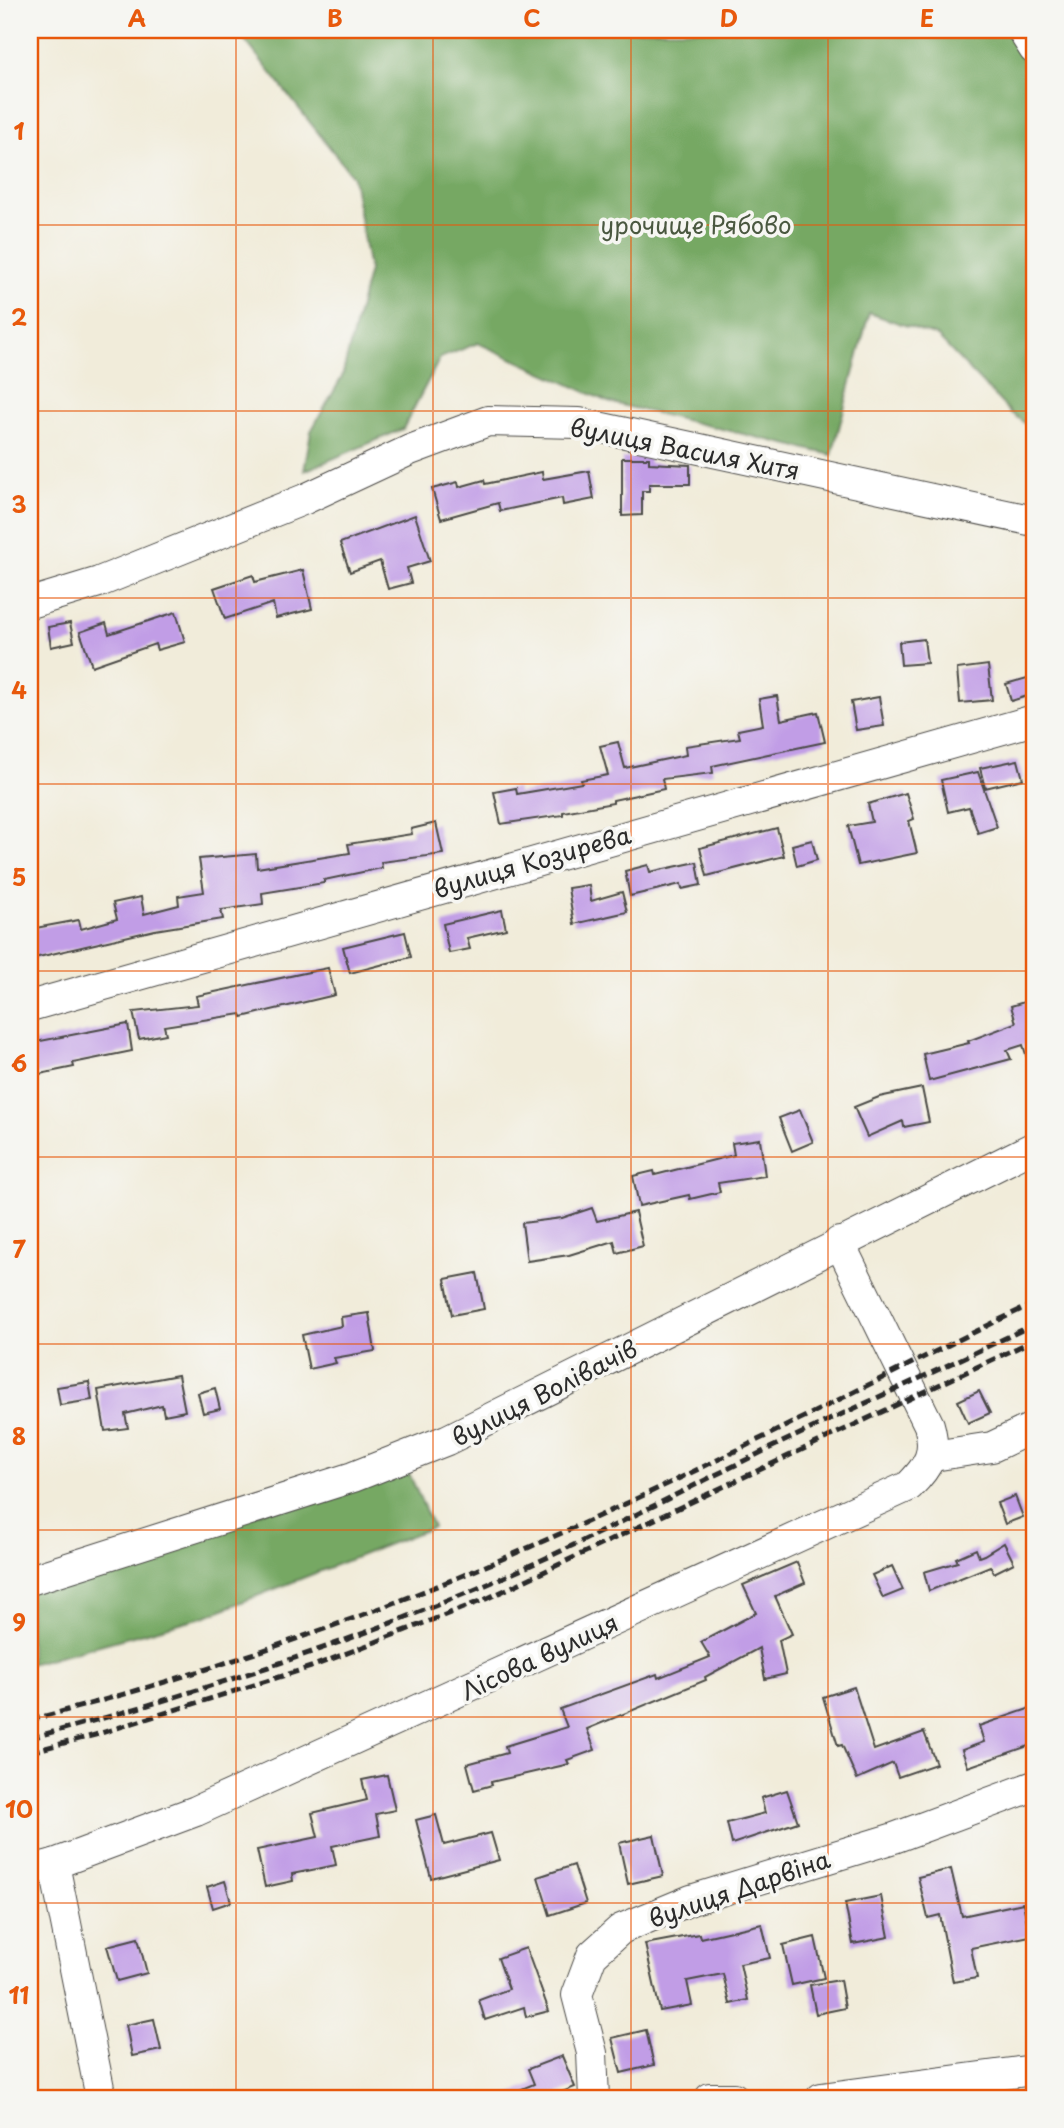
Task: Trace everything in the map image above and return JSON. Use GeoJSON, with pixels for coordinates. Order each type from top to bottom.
{"type":"FeatureCollection","features":[{"type":"Feature","properties":{"kind":"street"},"geometry":{"type":"LineString","coordinates":[[1022,30],[1034,49]]}},
{"type":"Feature","properties":{"kind":"street","name":"вулиця Василя Хитя"},"geometry":{"type":"LineString","coordinates":[[30,603],[99,582],[305,499],[410,450],[488,421],[579,423],[1034,521]]}},
{"type":"Feature","properties":{"kind":"street","name":"вулиця Козирева"},"geometry":{"type":"LineString","coordinates":[[30,1006],[1034,720]]}},
{"type":"Feature","properties":{"kind":"street","name":"вулиця Волівачів"},"geometry":{"type":"LineString","coordinates":[[30,1580],[353,1478],[447,1440],[1034,1147]]}},
{"type":"Feature","properties":{"kind":"street"},"geometry":{"type":"LineString","coordinates":[[839,1242],[918,1397],[934,1442],[933,1457],[992,1447],[1034,1427]]}},
{"type":"Feature","properties":{"kind":"street","name":"Лісова вулиця"},"geometry":{"type":"LineString","coordinates":[[42,1867],[196,1811],[896,1492],[909,1486],[933,1457]]}},
{"type":"Feature","properties":{"kind":"street","name":"вулиця Дарвіна"},"geometry":{"type":"LineString","coordinates":[[594,2098],[592,2053],[577,1995],[592,1955],[621,1929],[691,1900],[894,1838],[1034,1786]]}},
{"type":"Feature","properties":{"kind":"street"},"geometry":{"type":"LineString","coordinates":[[42,1867],[101,2098]]}},
{"type":"Feature","properties":{"kind":"street"},"geometry":{"type":"LineString","coordinates":[[821,2098],[1034,2070]]}},
{"type":"Feature","properties":{"kind":"street"},"geometry":{"type":"LineString","coordinates":[[710,2098],[734,2098]]}},
{"type":"Feature","properties":{"kind":"green space","name":"урочище Рябово"},"geometry":{"type":"Polygon","coordinates":[[[237,30],[1007,30],[1034,74],[1034,430],[1011,413],[937,336],[869,313],[832,455],[608,402],[478,343],[440,358],[403,429],[304,471],[311,431],[342,377],[369,270],[353,177],[237,30]]]}},
{"type":"Feature","properties":{"kind":"green space"},"geometry":{"type":"Polygon","coordinates":[[[405,1465],[433,1527],[206,1616],[30,1664],[30,1588],[405,1465]]]}},
{"type":"Feature","properties":{"kind":"building"},"geometry":{"type":"Polygon","coordinates":[[[622,458],[649,458],[649,463],[690,465],[690,484],[649,484],[649,491],[642,491],[642,515],[622,516],[622,458]]]}},
{"type":"Feature","properties":{"kind":"building"},"geometry":{"type":"Polygon","coordinates":[[[589,471],[594,499],[563,505],[562,498],[500,511],[498,503],[441,519],[432,489],[458,482],[459,487],[484,480],[485,484],[542,472],[543,479],[589,471]]]}},
{"type":"Feature","properties":{"kind":"building"},"geometry":{"type":"Polygon","coordinates":[[[415,515],[430,561],[407,568],[411,583],[388,589],[380,561],[350,572],[340,543],[415,515]]]}},
{"type":"Feature","properties":{"kind":"building"},"geometry":{"type":"Polygon","coordinates":[[[303,570],[312,609],[276,618],[273,603],[225,619],[214,588],[253,575],[255,582],[303,570]]]}},
{"type":"Feature","properties":{"kind":"building"},"geometry":{"type":"Polygon","coordinates":[[[176,612],[185,642],[157,650],[155,644],[92,666],[80,632],[106,623],[109,634],[176,612]]]}},
{"type":"Feature","properties":{"kind":"building"},"geometry":{"type":"Polygon","coordinates":[[[70,623],[74,642],[51,647],[48,627],[70,623]]]}},
{"type":"Feature","properties":{"kind":"building"},"geometry":{"type":"Polygon","coordinates":[[[924,639],[927,663],[901,665],[899,642],[924,639]]]}},
{"type":"Feature","properties":{"kind":"building"},"geometry":{"type":"Polygon","coordinates":[[[988,665],[992,700],[960,703],[957,669],[988,665]]]}},
{"type":"Feature","properties":{"kind":"building"},"geometry":{"type":"Polygon","coordinates":[[[1034,676],[1034,694],[1011,701],[1006,684],[1034,676]]]}},
{"type":"Feature","properties":{"kind":"building"},"geometry":{"type":"Polygon","coordinates":[[[777,696],[781,720],[818,712],[825,742],[712,766],[713,773],[662,779],[664,789],[613,800],[613,803],[563,812],[563,815],[501,824],[494,792],[516,788],[517,794],[582,783],[581,780],[608,775],[600,746],[618,742],[625,768],[686,755],[685,746],[740,738],[738,730],[763,725],[759,699],[777,696]]]}},
{"type":"Feature","properties":{"kind":"building"},"geometry":{"type":"Polygon","coordinates":[[[879,697],[884,726],[856,730],[851,702],[879,697]]]}},
{"type":"Feature","properties":{"kind":"building"},"geometry":{"type":"Polygon","coordinates":[[[1018,760],[1023,779],[985,788],[980,768],[1018,760]]]}},
{"type":"Feature","properties":{"kind":"building"},"geometry":{"type":"Polygon","coordinates":[[[978,772],[997,827],[978,833],[969,807],[948,812],[941,780],[978,772]]]}},
{"type":"Feature","properties":{"kind":"building"},"geometry":{"type":"Polygon","coordinates":[[[906,793],[914,819],[909,821],[917,853],[858,865],[848,826],[872,822],[868,804],[906,793]]]}},
{"type":"Feature","properties":{"kind":"building"},"geometry":{"type":"Polygon","coordinates":[[[436,823],[443,854],[381,862],[382,868],[324,880],[324,883],[262,893],[263,904],[221,910],[223,919],[155,930],[30,959],[30,929],[79,920],[81,929],[117,919],[113,903],[141,897],[144,914],[179,905],[178,896],[204,892],[199,859],[256,854],[257,868],[350,853],[348,844],[412,834],[411,829],[436,823]]]}},
{"type":"Feature","properties":{"kind":"building"},"geometry":{"type":"Polygon","coordinates":[[[777,828],[784,856],[707,876],[700,848],[777,828]]]}},
{"type":"Feature","properties":{"kind":"building"},"geometry":{"type":"Polygon","coordinates":[[[812,840],[817,860],[797,866],[792,845],[812,840]]]}},
{"type":"Feature","properties":{"kind":"building"},"geometry":{"type":"Polygon","coordinates":[[[697,862],[701,885],[682,889],[681,884],[630,896],[625,871],[648,865],[650,872],[697,862]]]}},
{"type":"Feature","properties":{"kind":"building"},"geometry":{"type":"Polygon","coordinates":[[[589,885],[591,901],[622,892],[627,912],[574,924],[568,888],[589,885]]]}},
{"type":"Feature","properties":{"kind":"building"},"geometry":{"type":"Polygon","coordinates":[[[502,910],[506,929],[467,938],[470,949],[449,953],[443,924],[502,910]]]}},
{"type":"Feature","properties":{"kind":"building"},"geometry":{"type":"Polygon","coordinates":[[[405,932],[411,957],[350,973],[343,947],[405,932]]]}},
{"type":"Feature","properties":{"kind":"building"},"geometry":{"type":"Polygon","coordinates":[[[328,968],[335,995],[242,1017],[241,1014],[164,1026],[166,1034],[139,1039],[133,1012],[198,1005],[196,996],[328,968]]]}},
{"type":"Feature","properties":{"kind":"building"},"geometry":{"type":"Polygon","coordinates":[[[1034,999],[1034,1066],[1030,1067],[1023,1045],[1007,1050],[1011,1059],[929,1081],[923,1054],[969,1043],[968,1041],[1016,1023],[1011,1006],[1034,999]]]}},
{"type":"Feature","properties":{"kind":"building"},"geometry":{"type":"Polygon","coordinates":[[[128,1024],[132,1051],[73,1063],[74,1067],[30,1076],[30,1043],[128,1024]]]}},
{"type":"Feature","properties":{"kind":"building"},"geometry":{"type":"Polygon","coordinates":[[[922,1088],[929,1122],[904,1127],[903,1121],[867,1137],[854,1107],[879,1097],[922,1088]]]}},
{"type":"Feature","properties":{"kind":"building"},"geometry":{"type":"Polygon","coordinates":[[[800,1110],[813,1142],[792,1151],[779,1118],[800,1110]]]}},
{"type":"Feature","properties":{"kind":"building"},"geometry":{"type":"Polygon","coordinates":[[[760,1139],[765,1176],[718,1183],[720,1192],[690,1199],[689,1195],[639,1206],[633,1176],[654,1171],[655,1175],[734,1155],[732,1143],[760,1139]]]}},
{"type":"Feature","properties":{"kind":"building"},"geometry":{"type":"Polygon","coordinates":[[[592,1208],[597,1221],[635,1212],[643,1246],[617,1253],[614,1241],[569,1255],[527,1261],[522,1223],[562,1218],[592,1208]]]}},
{"type":"Feature","properties":{"kind":"building"},"geometry":{"type":"Polygon","coordinates":[[[477,1273],[484,1309],[452,1315],[445,1279],[477,1273]]]}},
{"type":"Feature","properties":{"kind":"building"},"geometry":{"type":"Polygon","coordinates":[[[369,1313],[375,1351],[334,1358],[336,1363],[309,1369],[302,1335],[342,1326],[341,1317],[369,1313]]]}},
{"type":"Feature","properties":{"kind":"building"},"geometry":{"type":"Polygon","coordinates":[[[178,1375],[185,1411],[164,1415],[162,1405],[125,1414],[128,1428],[105,1431],[98,1390],[178,1375]]]}},
{"type":"Feature","properties":{"kind":"building"},"geometry":{"type":"Polygon","coordinates":[[[89,1382],[92,1400],[60,1405],[57,1387],[89,1382]]]}},
{"type":"Feature","properties":{"kind":"building"},"geometry":{"type":"Polygon","coordinates":[[[215,1388],[220,1409],[203,1413],[198,1393],[215,1388]]]}},
{"type":"Feature","properties":{"kind":"building"},"geometry":{"type":"Polygon","coordinates":[[[979,1391],[990,1413],[968,1423],[958,1401],[979,1391]]]}},
{"type":"Feature","properties":{"kind":"building"},"geometry":{"type":"Polygon","coordinates":[[[1015,1496],[1023,1517],[1005,1524],[997,1503],[1015,1496]]]}},
{"type":"Feature","properties":{"kind":"building"},"geometry":{"type":"Polygon","coordinates":[[[1004,1543],[1014,1563],[994,1573],[990,1566],[929,1591],[924,1572],[958,1562],[956,1558],[976,1549],[979,1557],[1004,1543]]]}},
{"type":"Feature","properties":{"kind":"building"},"geometry":{"type":"Polygon","coordinates":[[[797,1562],[805,1583],[775,1596],[792,1634],[779,1640],[786,1674],[765,1679],[759,1648],[705,1677],[706,1680],[587,1729],[595,1750],[567,1760],[569,1764],[491,1782],[492,1785],[474,1790],[467,1764],[507,1753],[505,1746],[567,1727],[560,1709],[657,1674],[658,1678],[710,1657],[701,1642],[756,1613],[743,1585],[797,1562]]]}},
{"type":"Feature","properties":{"kind":"building"},"geometry":{"type":"Polygon","coordinates":[[[892,1566],[903,1590],[883,1598],[872,1575],[892,1566]]]}},
{"type":"Feature","properties":{"kind":"building"},"geometry":{"type":"Polygon","coordinates":[[[854,1687],[874,1750],[924,1732],[936,1764],[898,1777],[893,1763],[857,1779],[842,1745],[838,1746],[823,1697],[854,1687]]]}},
{"type":"Feature","properties":{"kind":"building"},"geometry":{"type":"Polygon","coordinates":[[[1034,1707],[1034,1744],[968,1767],[962,1750],[984,1742],[979,1726],[1034,1707]]]}},
{"type":"Feature","properties":{"kind":"building"},"geometry":{"type":"Polygon","coordinates":[[[387,1775],[395,1810],[376,1814],[380,1836],[332,1846],[336,1865],[292,1874],[293,1881],[265,1887],[257,1850],[318,1837],[312,1813],[367,1800],[362,1780],[387,1775]]]}},
{"type":"Feature","properties":{"kind":"building"},"geometry":{"type":"Polygon","coordinates":[[[787,1790],[798,1822],[732,1844],[727,1823],[765,1813],[761,1798],[787,1790]]]}},
{"type":"Feature","properties":{"kind":"building"},"geometry":{"type":"Polygon","coordinates":[[[436,1815],[444,1845],[491,1833],[499,1860],[431,1878],[416,1820],[436,1815]]]}},
{"type":"Feature","properties":{"kind":"building"},"geometry":{"type":"Polygon","coordinates":[[[654,1835],[663,1876],[628,1884],[619,1843],[654,1835]]]}},
{"type":"Feature","properties":{"kind":"building"},"geometry":{"type":"Polygon","coordinates":[[[574,1865],[586,1903],[550,1915],[538,1877],[574,1865]]]}},
{"type":"Feature","properties":{"kind":"building"},"geometry":{"type":"Polygon","coordinates":[[[951,1869],[962,1916],[1023,1903],[1030,1936],[971,1948],[977,1978],[953,1982],[940,1915],[928,1918],[918,1877],[951,1869]]]}},
{"type":"Feature","properties":{"kind":"building"},"geometry":{"type":"Polygon","coordinates":[[[225,1881],[231,1902],[213,1908],[207,1887],[225,1881]]]}},
{"type":"Feature","properties":{"kind":"building"},"geometry":{"type":"Polygon","coordinates":[[[881,1896],[889,1937],[853,1944],[845,1903],[881,1896]]]}},
{"type":"Feature","properties":{"kind":"building"},"geometry":{"type":"Polygon","coordinates":[[[762,1924],[770,1958],[740,1964],[748,2000],[730,2004],[723,1974],[687,1981],[692,2005],[660,2011],[645,1944],[699,1934],[700,1938],[762,1924]]]}},
{"type":"Feature","properties":{"kind":"building"},"geometry":{"type":"Polygon","coordinates":[[[815,1937],[824,1978],[792,1985],[783,1945],[815,1937]]]}},
{"type":"Feature","properties":{"kind":"building"},"geometry":{"type":"Polygon","coordinates":[[[138,1938],[147,1973],[117,1981],[107,1946],[138,1938]]]}},
{"type":"Feature","properties":{"kind":"building"},"geometry":{"type":"Polygon","coordinates":[[[526,1948],[549,2011],[526,2017],[524,2007],[485,2020],[479,2000],[509,1989],[498,1958],[526,1948]]]}},
{"type":"Feature","properties":{"kind":"building"},"geometry":{"type":"Polygon","coordinates":[[[840,1980],[845,2008],[816,2014],[810,1985],[840,1980]]]}},
{"type":"Feature","properties":{"kind":"building"},"geometry":{"type":"Polygon","coordinates":[[[154,2019],[161,2050],[132,2056],[126,2025],[154,2019]]]}},
{"type":"Feature","properties":{"kind":"building"},"geometry":{"type":"Polygon","coordinates":[[[646,2030],[654,2065],[621,2073],[612,2038],[646,2030]]]}},
{"type":"Feature","properties":{"kind":"building"},"geometry":{"type":"Polygon","coordinates":[[[562,2056],[575,2087],[547,2098],[500,2098],[534,2084],[528,2069],[562,2056]]]}},
{"type":"Feature","properties":{"kind":"railway"},"geometry":{"type":"LineString","coordinates":[[30,1720],[143,1689],[256,1653],[476,1570],[687,1475],[1034,1303]]}},
{"type":"Feature","properties":{"kind":"railway"},"geometry":{"type":"LineString","coordinates":[[30,1738],[258,1670],[370,1631],[481,1587],[1034,1324]]}},
{"type":"Feature","properties":{"kind":"railway"},"geometry":{"type":"LineString","coordinates":[[30,1752],[95,1735],[311,1667],[486,1599],[1034,1340]]}}]}
